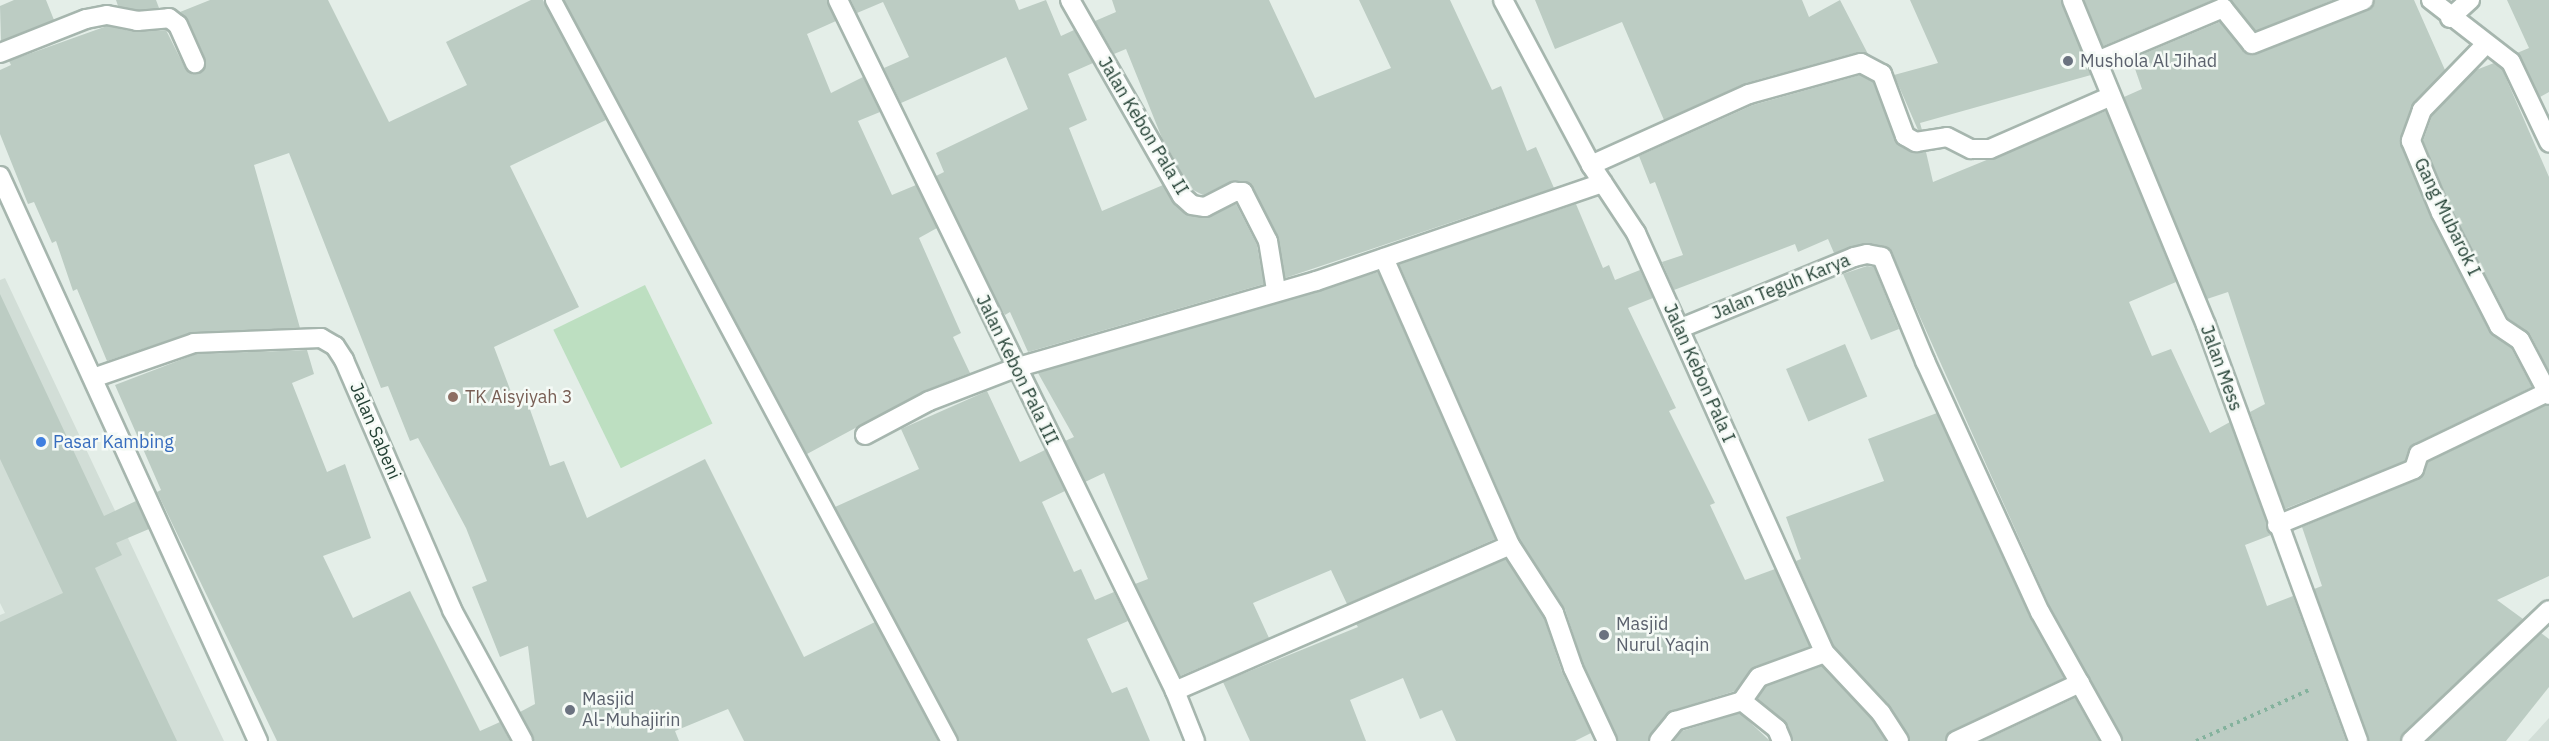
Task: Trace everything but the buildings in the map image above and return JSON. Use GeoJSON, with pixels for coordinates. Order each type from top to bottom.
{"type":"FeatureCollection","features":[{"type":"Feature","properties":{"kind":"street","name":"Jalan Kebon Pala III"},"geometry":{"type":"LineString","coordinates":[[838,0],[1015,368],[1175,691],[1195,741]]}},
{"type":"Feature","properties":{"kind":"street","name":"Jalan Kebon Pala II"},"geometry":{"type":"LineString","coordinates":[[1070,0],[1182,196],[1192,205],[1205,207],[1235,192],[1243,192],[1268,241],[1276,290]]}},
{"type":"Feature","properties":{"kind":"street","name":"Jalan Kebon Pala I"},"geometry":{"type":"LineString","coordinates":[[1503,0],[1591,165],[1636,233],[1681,328],[1825,653],[1881,713],[1899,741]]}},
{"type":"Feature","properties":{"kind":"street","name":"Jalan Mess"},"geometry":{"type":"LineString","coordinates":[[2072,0],[2109,97],[2206,325],[2277,525],[2358,741]]}},
{"type":"Feature","properties":{"kind":"street"},"geometry":{"type":"LineString","coordinates":[[2097,61],[2223,8],[2252,44],[2364,0]]}},
{"type":"Feature","properties":{"kind":"street"},"geometry":{"type":"LineString","coordinates":[[2431,0],[2450,18],[2511,62],[2549,142]]}},
{"type":"Feature","properties":{"kind":"street"},"geometry":{"type":"LineString","coordinates":[[2450,18],[2470,0]]}},
{"type":"Feature","properties":{"kind":"street"},"geometry":{"type":"LineString","coordinates":[[0,52],[86,19],[106,15],[137,21],[169,18],[178,25],[195,63]]}},
{"type":"Feature","properties":{"kind":"street","name":"Gang Mubarok I"},"geometry":{"type":"LineString","coordinates":[[2485,45],[2422,110],[2411,141],[2441,213],[2499,326],[2520,340],[2548,394]]}},
{"type":"Feature","properties":{"kind":"street"},"geometry":{"type":"LineString","coordinates":[[1591,165],[1749,94],[1861,63],[1882,74],[1905,136],[1916,142],[1947,137],[1971,149],[1990,149],[2109,97]]}},
{"type":"Feature","properties":{"kind":"street"},"geometry":{"type":"LineString","coordinates":[[0,177],[258,741]]}},
{"type":"Feature","properties":{"kind":"street"},"geometry":{"type":"LineString","coordinates":[[865,435],[929,401],[1015,368],[1384,258],[1603,183]]}},
{"type":"Feature","properties":{"kind":"street","name":"Jalan Teguh Karya"},"geometry":{"type":"LineString","coordinates":[[1681,328],[1854,257],[1867,254],[1882,257],[1925,361],[2040,612],[2080,683]]}},
{"type":"Feature","properties":{"kind":"street"},"geometry":{"type":"LineString","coordinates":[[1384,258],[1510,546],[1554,613],[1573,668],[1607,741]]}},
{"type":"Feature","properties":{"kind":"street","name":"Jalan Sabeni"},"geometry":{"type":"LineString","coordinates":[[93,378],[194,343],[321,338],[335,346],[344,360],[452,610],[523,741]]}},
{"type":"Feature","properties":{"kind":"street"},"geometry":{"type":"LineString","coordinates":[[2277,525],[2414,469],[2419,454],[2548,394]]}},
{"type":"Feature","properties":{"kind":"street"},"geometry":{"type":"LineString","coordinates":[[1175,691],[1510,546]]}},
{"type":"Feature","properties":{"kind":"street"},"geometry":{"type":"LineString","coordinates":[[2411,741],[2549,610]]}},
{"type":"Feature","properties":{"kind":"street"},"geometry":{"type":"LineString","coordinates":[[1659,741],[1675,722],[1742,701],[1759,677],[1825,653]]}},
{"type":"Feature","properties":{"kind":"street"},"geometry":{"type":"LineString","coordinates":[[1956,741],[2080,683],[2112,741]]}},
{"type":"Feature","properties":{"kind":"street"},"geometry":{"type":"LineString","coordinates":[[1742,701],[1777,729],[1782,741]]}},
{"type":"Feature","properties":{"kind":"lane"},"geometry":{"type":"LineString","coordinates":[[553,0],[949,741]]}},
{"type":"Feature","properties":{"kind":"path"},"geometry":{"type":"LineString","coordinates":[[2196,741],[2334,679]]}},
{"type":"Feature","properties":{"kind":"shaded area","name":"Pasar Kambing"},"geometry":{"type":"Polygon","coordinates":[[[5,278],[224,741],[0,741],[0,615],[5,613],[0,603],[0,280],[5,278]]]}},
{"type":"Feature","properties":{"kind":"shaded area"},"geometry":{"type":"Polygon","coordinates":[[[2549,718],[2549,741],[2528,741],[2549,718]]]}},
{"type":"Feature","properties":{"kind":"green space"},"geometry":{"type":"Polygon","coordinates":[[[645,285],[713,423],[621,468],[553,330],[645,285]]]}},
{"type":"Feature","properties":{"kind":"place","name":"Mushola Al Jihad"},"geometry":{"type":"Point","coordinates":[2068,61]}},
{"type":"Feature","properties":{"kind":"place","name":"TK Aisyiyah 3"},"geometry":{"type":"Point","coordinates":[453,397]}},
{"type":"Feature","properties":{"kind":"place","name":"Pasar Kambing"},"geometry":{"type":"Point","coordinates":[41,442]}},
{"type":"Feature","properties":{"kind":"place","name":"Masjid Nurul Yaqin"},"geometry":{"type":"Point","coordinates":[1604,635]}},
{"type":"Feature","properties":{"kind":"place","name":"Masjid Al-Muhajirin"},"geometry":{"type":"Point","coordinates":[570,710]}}]}
